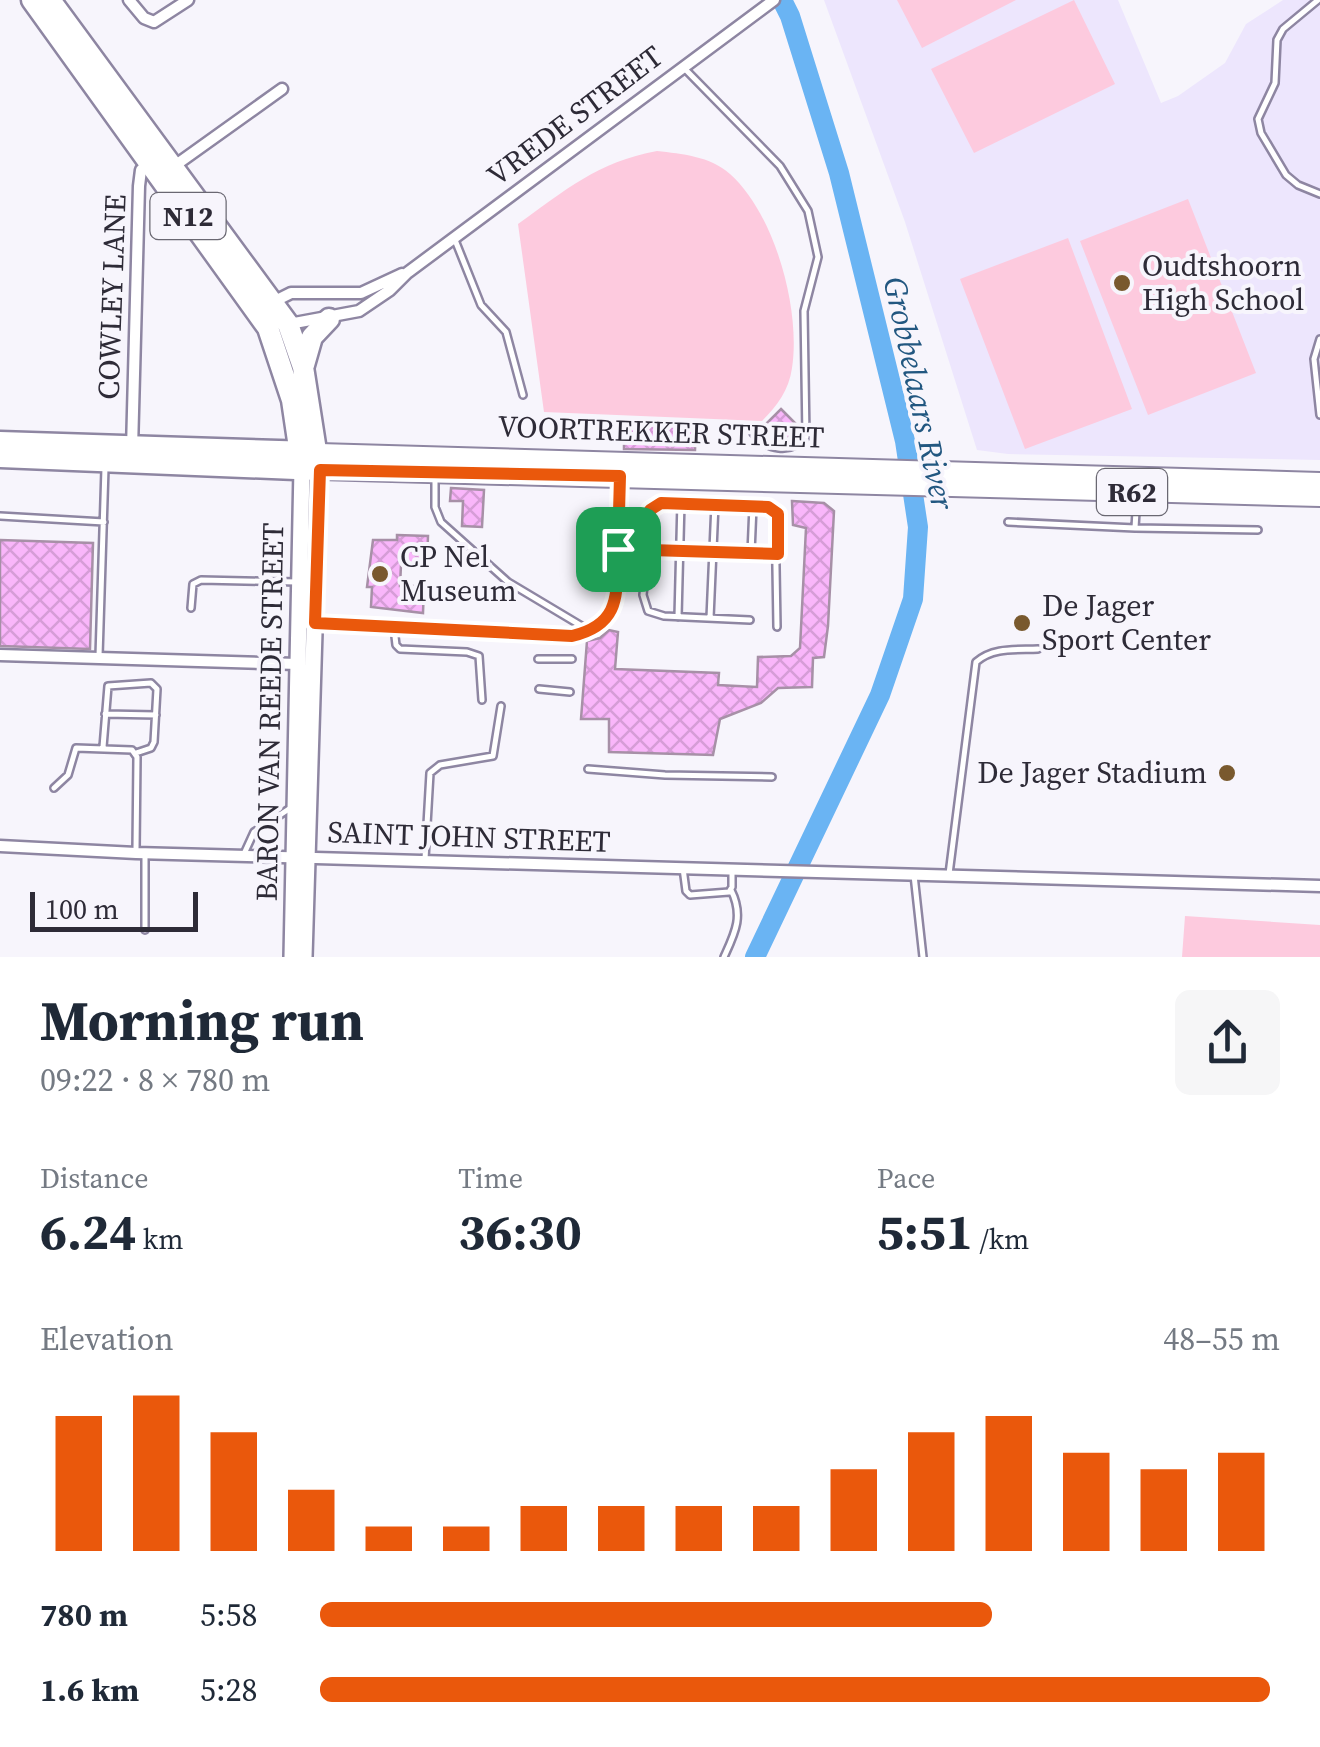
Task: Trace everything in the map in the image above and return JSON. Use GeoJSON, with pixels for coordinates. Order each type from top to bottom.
{"type":"FeatureCollection","features":[{"type":"Feature","properties":{"kind":"highway","name":"N12"},"geometry":{"type":"LineString","coordinates":[[32,0],[149,163],[272,316],[310,460]]}},
{"type":"Feature","properties":{"kind":"highway","name":"N12"},"geometry":{"type":"LineString","coordinates":[[50,0],[173,167],[303,366],[310,460]]}},
{"type":"Feature","properties":{"kind":"highway"},"geometry":{"type":"LineString","coordinates":[[303,366],[312,336],[329,319]]}},
{"type":"Feature","properties":{"kind":"highway","name":"VOORTREKKER STREET"},"geometry":{"type":"LineString","coordinates":[[0,442],[105,453],[310,460]]}},
{"type":"Feature","properties":{"kind":"highway","name":"VOORTREKKER STREET"},"geometry":{"type":"LineString","coordinates":[[0,458],[105,453]]}},
{"type":"Feature","properties":{"kind":"main road","name":"VOORTREKKER STREET"},"geometry":{"type":"LineString","coordinates":[[310,460],[1138,484],[1320,497]]}},
{"type":"Feature","properties":{"kind":"main road","name":"VOORTREKKER STREET"},"geometry":{"type":"LineString","coordinates":[[310,460],[435,472],[621,469]]}},
{"type":"Feature","properties":{"kind":"main road","name":"BARON VAN REEDE STREET"},"geometry":{"type":"LineString","coordinates":[[304,957],[295,805],[300,582],[310,460]]}},
{"type":"Feature","properties":{"kind":"main road","name":"BARON VAN REEDE STREET"},"geometry":{"type":"LineString","coordinates":[[292,957],[315,623],[310,460]]}},
{"type":"Feature","properties":{"kind":"main road","name":"VOORTREKKER STREET"},"geometry":{"type":"LineString","coordinates":[[1138,484],[1320,482]]}},
{"type":"Feature","properties":{"kind":"street"},"geometry":{"type":"LineString","coordinates":[[130,0],[144,18],[154,22],[188,0]]}},
{"type":"Feature","properties":{"kind":"street","name":"VREDE STREET"},"geometry":{"type":"LineString","coordinates":[[272,316],[329,319],[374,303],[407,273],[774,0]]}},
{"type":"Feature","properties":{"kind":"street"},"geometry":{"type":"LineString","coordinates":[[173,167],[282,89]]}},
{"type":"Feature","properties":{"kind":"street","name":"COWLEY LANE"},"geometry":{"type":"LineString","coordinates":[[132,454],[141,170],[149,163],[163,169],[173,167]]}},
{"type":"Feature","properties":{"kind":"street","name":"VREDE STREET"},"geometry":{"type":"LineString","coordinates":[[272,316],[291,293],[361,292],[407,273]]}},
{"type":"Feature","properties":{"kind":"street"},"geometry":{"type":"LineString","coordinates":[[315,623],[572,636],[591,632],[607,620],[613,608],[621,469]]}},
{"type":"Feature","properties":{"kind":"street"},"geometry":{"type":"LineString","coordinates":[[0,655],[298,664]]}},
{"type":"Feature","properties":{"kind":"street","name":"SAINT JOHN STREET"},"geometry":{"type":"LineString","coordinates":[[0,846],[914,875]]}},
{"type":"Feature","properties":{"kind":"street"},"geometry":{"type":"LineString","coordinates":[[914,875],[1320,886]]}},
{"type":"Feature","properties":{"kind":"lane"},"geometry":{"type":"LineString","coordinates":[[1318,0],[1283,29],[1277,40],[1275,82],[1258,119],[1261,133],[1286,175],[1320,194]]}},
{"type":"Feature","properties":{"kind":"lane"},"geometry":{"type":"LineString","coordinates":[[683,66],[789,178],[808,211],[815,239],[818,257],[804,311],[806,437],[796,446],[776,448],[768,447],[753,432]]}},
{"type":"Feature","properties":{"kind":"lane"},"geometry":{"type":"LineString","coordinates":[[454,238],[481,305],[506,332],[523,395]]}},
{"type":"Feature","properties":{"kind":"lane"},"geometry":{"type":"LineString","coordinates":[[1320,338],[1314,359],[1320,415]]}},
{"type":"Feature","properties":{"kind":"lane"},"geometry":{"type":"LineString","coordinates":[[98,659],[105,453]]}},
{"type":"Feature","properties":{"kind":"lane"},"geometry":{"type":"LineString","coordinates":[[435,472],[435,507],[441,522],[508,582],[591,632]]}},
{"type":"Feature","properties":{"kind":"lane"},"geometry":{"type":"LineString","coordinates":[[1135,528],[1138,484]]}},
{"type":"Feature","properties":{"kind":"lane"},"geometry":{"type":"LineString","coordinates":[[678,617],[680,502]]}},
{"type":"Feature","properties":{"kind":"lane"},"geometry":{"type":"LineString","coordinates":[[750,620],[654,615],[644,605],[652,507],[680,502],[775,509],[777,626]]}},
{"type":"Feature","properties":{"kind":"lane"},"geometry":{"type":"LineString","coordinates":[[710,618],[715,504]]}},
{"type":"Feature","properties":{"kind":"lane"},"geometry":{"type":"LineString","coordinates":[[751,553],[753,506]]}},
{"type":"Feature","properties":{"kind":"lane"},"geometry":{"type":"LineString","coordinates":[[0,516],[104,522]]}},
{"type":"Feature","properties":{"kind":"lane"},"geometry":{"type":"LineString","coordinates":[[1008,522],[1258,530]]}},
{"type":"Feature","properties":{"kind":"lane"},"geometry":{"type":"LineString","coordinates":[[618,549],[778,554]]}},
{"type":"Feature","properties":{"kind":"lane"},"geometry":{"type":"LineString","coordinates":[[191,608],[193,584],[201,580],[300,582]]}},
{"type":"Feature","properties":{"kind":"lane"},"geometry":{"type":"LineString","coordinates":[[394,627],[400,649],[479,656],[482,700]]}},
{"type":"Feature","properties":{"kind":"lane"},"geometry":{"type":"LineString","coordinates":[[950,874],[976,662],[984,654],[1001,650],[1038,649]]}},
{"type":"Feature","properties":{"kind":"lane"},"geometry":{"type":"LineString","coordinates":[[538,660],[572,660]]}},
{"type":"Feature","properties":{"kind":"lane"},"geometry":{"type":"LineString","coordinates":[[103,748],[106,692],[110,684],[151,682],[156,690],[153,745],[136,753]]}},
{"type":"Feature","properties":{"kind":"lane"},"geometry":{"type":"LineString","coordinates":[[539,690],[570,692]]}},
{"type":"Feature","properties":{"kind":"lane"},"geometry":{"type":"LineString","coordinates":[[424,859],[431,770],[493,756],[501,706]]}},
{"type":"Feature","properties":{"kind":"lane"},"geometry":{"type":"LineString","coordinates":[[105,714],[156,715]]}},
{"type":"Feature","properties":{"kind":"lane"},"geometry":{"type":"LineString","coordinates":[[54,788],[68,775],[76,748],[126,748],[136,753]]}},
{"type":"Feature","properties":{"kind":"lane"},"geometry":{"type":"LineString","coordinates":[[136,753],[145,930]]}},
{"type":"Feature","properties":{"kind":"lane"},"geometry":{"type":"LineString","coordinates":[[588,769],[772,777]]}},
{"type":"Feature","properties":{"kind":"lane"},"geometry":{"type":"LineString","coordinates":[[243,856],[254,832],[295,805]]}},
{"type":"Feature","properties":{"kind":"lane"},"geometry":{"type":"LineString","coordinates":[[683,868],[687,894],[731,890]]}},
{"type":"Feature","properties":{"kind":"lane"},"geometry":{"type":"LineString","coordinates":[[724,957],[738,926],[731,890],[732,870]]}},
{"type":"Feature","properties":{"kind":"lane"},"geometry":{"type":"LineString","coordinates":[[914,875],[923,957]]}},
{"type":"Feature","properties":{"kind":"shaded area","name":"Oudtshoorn High School"},"geometry":{"type":"Polygon","coordinates":[[[824,0],[1118,0],[1161,103],[1178,96],[1225,63],[1246,24],[1283,0],[1320,0],[1320,460],[1008,454],[977,450],[905,222],[824,0]]]}},
{"type":"Feature","properties":{"kind":"shaded area"},"geometry":{"type":"Polygon","coordinates":[[[897,0],[1016,0],[922,48],[897,0]]]}},
{"type":"Feature","properties":{"kind":"shaded area"},"geometry":{"type":"Polygon","coordinates":[[[1074,0],[1115,84],[974,153],[931,69],[1074,0]]]}},
{"type":"Feature","properties":{"kind":"shaded area"},"geometry":{"type":"Polygon","coordinates":[[[657,151],[695,157],[730,174],[746,191],[772,238],[788,292],[794,345],[788,383],[762,421],[544,412],[518,224],[599,170],[657,151]]]}},
{"type":"Feature","properties":{"kind":"shaded area"},"geometry":{"type":"Polygon","coordinates":[[[1188,199],[1256,373],[1148,415],[1080,241],[1188,199]]]}},
{"type":"Feature","properties":{"kind":"shaded area"},"geometry":{"type":"Polygon","coordinates":[[[1068,238],[1132,409],[1025,449],[960,279],[1068,238]]]}},
{"type":"Feature","properties":{"kind":"shaded area"},"geometry":{"type":"Polygon","coordinates":[[[1185,916],[1320,925],[1320,957],[1182,957],[1185,916]]]}},
{"type":"Feature","properties":{"kind":"building"},"geometry":{"type":"Polygon","coordinates":[[[781,409],[799,427],[784,442],[764,426],[781,409]]]}},
{"type":"Feature","properties":{"kind":"building"},"geometry":{"type":"Polygon","coordinates":[[[624,424],[696,425],[695,450],[624,449],[624,424]]]}},
{"type":"Feature","properties":{"kind":"building"},"geometry":{"type":"Polygon","coordinates":[[[451,488],[484,490],[482,527],[462,526],[463,501],[450,501],[451,488]]]}},
{"type":"Feature","properties":{"kind":"building"},"geometry":{"type":"Polygon","coordinates":[[[792,501],[824,503],[834,511],[828,626],[824,657],[813,658],[812,687],[778,688],[761,703],[720,719],[713,755],[609,752],[609,719],[581,719],[587,641],[600,638],[609,630],[618,632],[615,669],[719,673],[718,685],[757,687],[758,657],[791,656],[800,648],[806,528],[793,525],[792,501]]]}},
{"type":"Feature","properties":{"kind":"building"},"geometry":{"type":"Polygon","coordinates":[[[397,535],[428,536],[427,565],[401,565],[400,586],[424,586],[423,613],[371,607],[372,587],[367,587],[373,540],[397,540],[397,535]]]}},
{"type":"Feature","properties":{"kind":"building"},"geometry":{"type":"Polygon","coordinates":[[[0,540],[93,543],[90,649],[0,646],[0,540]]]}},
{"type":"Feature","properties":{"kind":"waterway","name":"Grobbelaars River"},"geometry":{"type":"LineString","coordinates":[[755,957],[880,695],[913,599],[918,527],[905,441],[839,173],[782,0]]}},
{"type":"Feature","properties":{"kind":"place","name":"Oudtshoorn High School"},"geometry":{"type":"Point","coordinates":[1122,283]}},
{"type":"Feature","properties":{"kind":"place","name":"CP Nel Museum"},"geometry":{"type":"Point","coordinates":[380,574]}},
{"type":"Feature","properties":{"kind":"place","name":"De Jager Sport Center"},"geometry":{"type":"Point","coordinates":[1022,623]}},
{"type":"Feature","properties":{"kind":"place","name":"De Jager Stadium"},"geometry":{"type":"Point","coordinates":[1227,773]}},
{"type":"Feature","properties":{"kind":"route"},"geometry":{"type":"LineString","coordinates":[[618,549],[613,608],[607,620],[591,632],[572,636],[315,623],[320,470],[620,476],[618,549],[778,554],[778,514],[768,507],[661,503],[650,510],[646,550],[618,549]]}}]}
